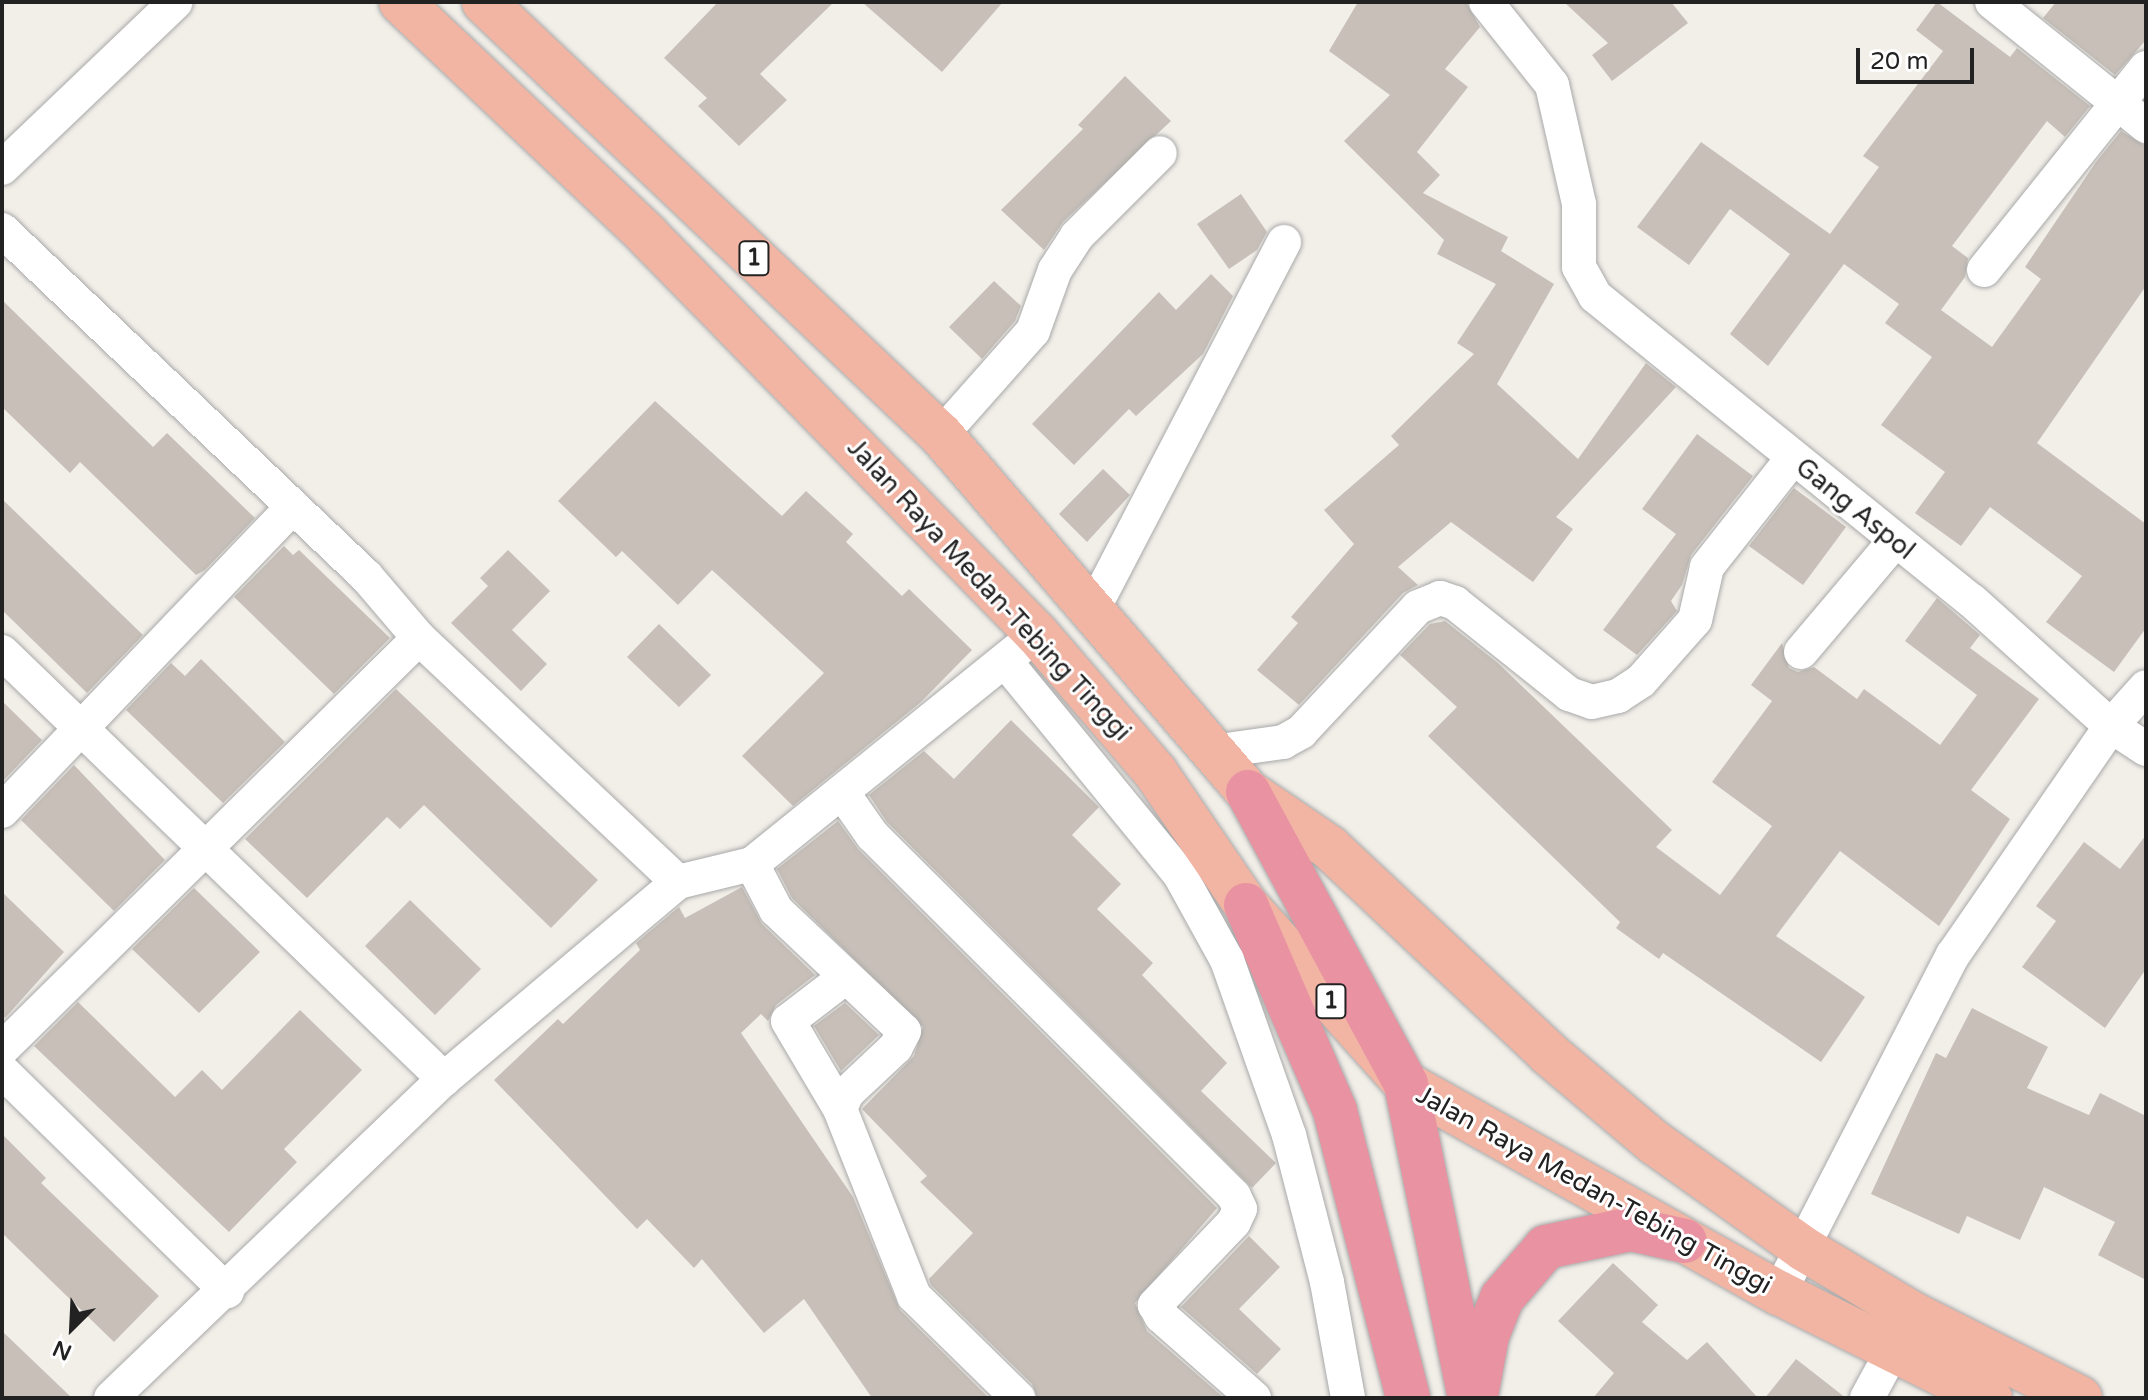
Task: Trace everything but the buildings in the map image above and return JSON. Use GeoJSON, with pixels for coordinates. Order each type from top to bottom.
{"type":"FeatureCollection","features":[{"type":"Feature","properties":{"kind":"highway","name":"Jalan Raya Medan-Tebing Tinggi"},"geometry":{"type":"LineString","coordinates":[[401,2],[647,235],[1021,648],[1156,773],[1246,905],[1406,1084],[1779,1293],[1903,1332],[2080,1398]]}},
{"type":"Feature","properties":{"kind":"highway","name":"Jalan Raya Medan-Tebing Tinggi"},"geometry":{"type":"LineString","coordinates":[[484,2],[941,435],[1248,792],[1329,847],[1548,1053],[1655,1143],[1804,1249],[1903,1332],[1990,1398]]}},
{"type":"Feature","properties":{"kind":"highway"},"geometry":{"type":"LineString","coordinates":[[1248,792],[1406,1084],[1473,1398]]}},
{"type":"Feature","properties":{"kind":"highway"},"geometry":{"type":"LineString","coordinates":[[1246,905],[1335,1111],[1408,1398]]}},
{"type":"Feature","properties":{"kind":"highway"},"geometry":{"type":"LineString","coordinates":[[1473,1398],[1487,1336],[1502,1298],[1546,1247],[1631,1229],[1685,1241]]}},
{"type":"Feature","properties":{"kind":"street"},"geometry":{"type":"LineString","coordinates":[[2,168],[176,2]]}},
{"type":"Feature","properties":{"kind":"street","name":"Gang Aspol"},"geometry":{"type":"LineString","coordinates":[[1486,2],[1552,85],[1579,204],[1579,267],[1595,296],[1894,542],[1971,600],[2111,726],[2146,749]]}},
{"type":"Feature","properties":{"kind":"street"},"geometry":{"type":"LineString","coordinates":[[1992,2],[2146,126]]}},
{"type":"Feature","properties":{"kind":"street"},"geometry":{"type":"LineString","coordinates":[[1984,270],[2146,68]]}},
{"type":"Feature","properties":{"kind":"street"},"geometry":{"type":"LineString","coordinates":[[941,435],[1033,331],[1055,270],[1077,236],[1160,153]]}},
{"type":"Feature","properties":{"kind":"street"},"geometry":{"type":"LineString","coordinates":[[2,230],[366,576],[419,638],[678,882]]}},
{"type":"Feature","properties":{"kind":"street"},"geometry":{"type":"LineString","coordinates":[[1092,611],[1284,242]]}},
{"type":"Feature","properties":{"kind":"street"},"geometry":{"type":"LineString","coordinates":[[1212,752],[1283,742],[1301,732],[1418,607],[1440,598],[1455,603],[1569,694],[1592,702],[1618,696],[1641,681],[1695,620],[1707,567],[1792,459]]}},
{"type":"Feature","properties":{"kind":"street"},"geometry":{"type":"LineString","coordinates":[[2,811],[83,730],[293,507]]}},
{"type":"Feature","properties":{"kind":"street"},"geometry":{"type":"LineString","coordinates":[[1801,652],[1894,542]]}},
{"type":"Feature","properties":{"kind":"street"},"geometry":{"type":"LineString","coordinates":[[2,1049],[203,846],[419,638]]}},
{"type":"Feature","properties":{"kind":"street"},"geometry":{"type":"LineString","coordinates":[[111,1398],[227,1291],[444,1079],[678,882],[752,864],[844,795],[1021,648],[1180,875],[1227,960],[1289,1135],[1327,1282],[1348,1398]]}},
{"type":"Feature","properties":{"kind":"street"},"geometry":{"type":"LineString","coordinates":[[2,652],[444,1079]]}},
{"type":"Feature","properties":{"kind":"street"},"geometry":{"type":"LineString","coordinates":[[1779,1293],[1953,955],[2111,726],[2146,687]]}},
{"type":"Feature","properties":{"kind":"street"},"geometry":{"type":"LineString","coordinates":[[844,795],[872,835],[1234,1196],[1240,1209],[1234,1222],[1155,1305],[1161,1316],[1254,1398]]}},
{"type":"Feature","properties":{"kind":"street"},"geometry":{"type":"LineString","coordinates":[[752,864],[776,910],[843,979],[904,1031],[896,1047],[847,1093],[840,1109]]}},
{"type":"Feature","properties":{"kind":"street"},"geometry":{"type":"LineString","coordinates":[[843,979],[788,1021],[840,1109],[914,1296],[1018,1398]]}},
{"type":"Feature","properties":{"kind":"street"},"geometry":{"type":"LineString","coordinates":[[2,1071],[227,1291]]}},
{"type":"Feature","properties":{"kind":"street"},"geometry":{"type":"LineString","coordinates":[[1867,1398],[1903,1332]]}}]}
